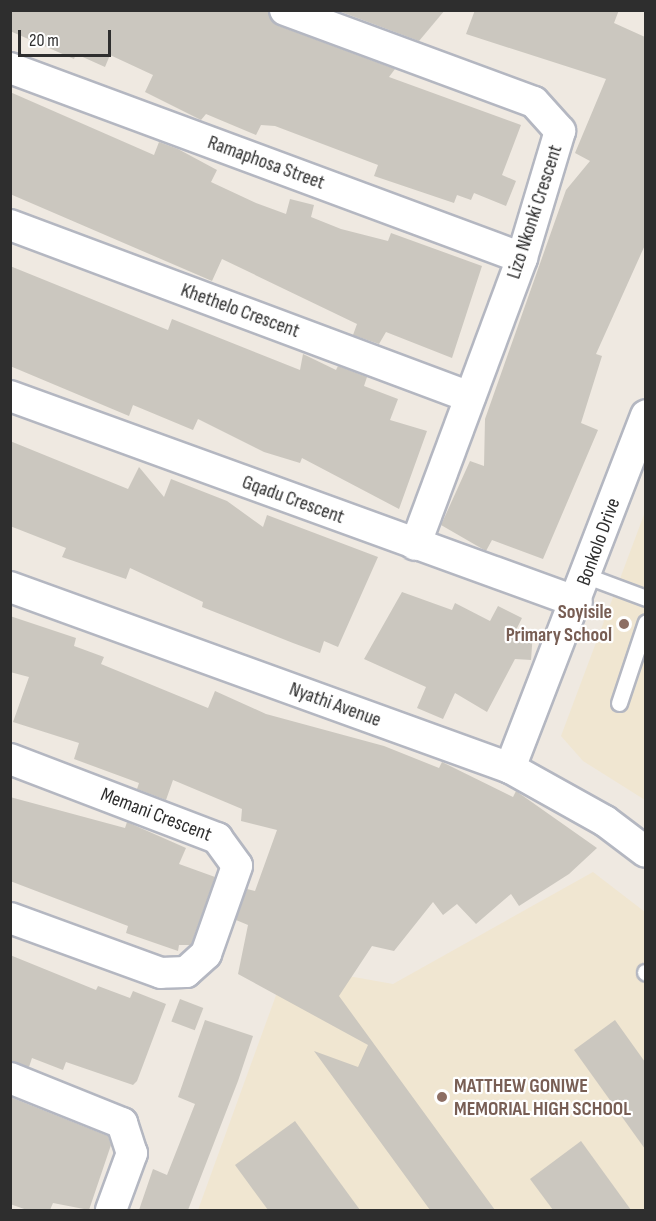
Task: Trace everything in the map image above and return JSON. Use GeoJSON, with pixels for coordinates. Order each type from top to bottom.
{"type":"FeatureCollection","features":[{"type":"Feature","properties":{"kind":"street","name":"Lizo Nkonki Crescent"},"geometry":{"type":"LineString","coordinates":[[285,10],[534,102],[550,115],[560,131],[557,151],[522,258],[415,545]]}},
{"type":"Feature","properties":{"kind":"street","name":"Ramaphosa Street"},"geometry":{"type":"LineString","coordinates":[[10,68],[522,258]]}},
{"type":"Feature","properties":{"kind":"street","name":"Khethelo Crescent"},"geometry":{"type":"LineString","coordinates":[[10,225],[470,397]]}},
{"type":"Feature","properties":{"kind":"street","name":"Gqadu Crescent"},"geometry":{"type":"LineString","coordinates":[[10,396],[415,545],[582,589]]}},
{"type":"Feature","properties":{"kind":"street","name":"Bonkolo Drive"},"geometry":{"type":"LineString","coordinates":[[510,768],[582,589],[645,416]]}},
{"type":"Feature","properties":{"kind":"street","name":"Nyathi Avenue"},"geometry":{"type":"LineString","coordinates":[[10,587],[510,768],[605,821],[645,852]]}},
{"type":"Feature","properties":{"kind":"street","name":"Memani Crescent"},"geometry":{"type":"LineString","coordinates":[[10,759],[217,838],[233,856],[237,876],[206,954],[174,975],[10,918]]}},
{"type":"Feature","properties":{"kind":"street"},"geometry":{"type":"LineString","coordinates":[[10,1078],[122,1123],[132,1153],[111,1210]]}},
{"type":"Feature","properties":{"kind":"lane"},"geometry":{"type":"LineString","coordinates":[[582,589],[645,598]]}},
{"type":"Feature","properties":{"kind":"lane"},"geometry":{"type":"LineString","coordinates":[[619,703],[645,622]]}},
{"type":"Feature","properties":{"kind":"shaded area","name":"Soyisile Primary School"},"geometry":{"type":"Polygon","coordinates":[[[645,512],[645,800],[583,761],[561,736],[645,512]]]}},
{"type":"Feature","properties":{"kind":"shaded area","name":"MATTHEW GONIWE MEMORIAL HIGH SCHOOL"},"geometry":{"type":"Polygon","coordinates":[[[593,872],[645,912],[645,1210],[198,1210],[287,965],[393,984],[593,872]]]}},
{"type":"Feature","properties":{"kind":"building"},"geometry":{"type":"Polygon","coordinates":[[[10,10],[268,10],[279,26],[395,69],[389,77],[521,125],[502,175],[516,181],[506,206],[474,193],[471,200],[457,195],[454,203],[374,176],[378,165],[275,126],[261,125],[256,135],[206,114],[201,120],[145,92],[153,75],[110,55],[105,67],[76,54],[74,59],[10,31],[10,10]]]}},
{"type":"Feature","properties":{"kind":"building"},"geometry":{"type":"Polygon","coordinates":[[[336,10],[445,10],[419,41],[336,10]]]}},
{"type":"Feature","properties":{"kind":"building"},"geometry":{"type":"Polygon","coordinates":[[[475,10],[619,10],[614,23],[645,37],[645,245],[596,354],[602,356],[581,423],[598,430],[543,559],[492,540],[486,551],[441,525],[470,461],[484,466],[485,419],[566,190],[590,161],[575,153],[606,79],[466,34],[475,10]]]}},
{"type":"Feature","properties":{"kind":"building"},"geometry":{"type":"Polygon","coordinates":[[[10,92],[154,155],[159,142],[178,149],[217,170],[211,182],[256,203],[286,214],[290,199],[314,205],[311,217],[341,229],[388,241],[391,233],[482,266],[452,358],[386,332],[379,344],[353,335],[357,324],[222,259],[212,281],[10,194],[10,92]]]}},
{"type":"Feature","properties":{"kind":"building"},"geometry":{"type":"Polygon","coordinates":[[[10,266],[168,330],[172,319],[300,370],[303,354],[336,370],[338,366],[367,377],[364,386],[398,399],[390,420],[427,431],[399,509],[302,458],[300,463],[264,452],[198,419],[193,430],[133,405],[129,416],[10,366],[10,266]]]}},
{"type":"Feature","properties":{"kind":"building"},"geometry":{"type":"Polygon","coordinates":[[[10,441],[128,489],[139,467],[164,497],[171,479],[227,501],[263,527],[267,515],[378,557],[338,647],[324,641],[320,653],[202,607],[203,602],[130,568],[126,579],[62,557],[66,548],[10,526],[10,441]]]}},
{"type":"Feature","properties":{"kind":"building"},"geometry":{"type":"Polygon","coordinates":[[[402,592],[452,610],[455,603],[490,621],[498,606],[522,618],[516,630],[533,632],[531,660],[515,659],[487,712],[455,693],[443,719],[417,708],[426,687],[364,659],[402,592]]]}},
{"type":"Feature","properties":{"kind":"building"},"geometry":{"type":"Polygon","coordinates":[[[10,616],[76,638],[74,646],[104,657],[101,664],[208,708],[215,691],[266,714],[384,746],[439,768],[442,762],[513,797],[516,791],[597,848],[569,874],[519,906],[511,894],[476,924],[457,904],[443,915],[433,902],[394,951],[372,946],[339,996],[495,1210],[430,1210],[314,1051],[358,1067],[368,1045],[238,974],[248,925],[236,920],[247,889],[255,891],[277,830],[241,821],[242,809],[173,780],[166,800],[137,789],[139,783],[74,759],[79,743],[13,722],[29,677],[10,672],[10,616]]]}},
{"type":"Feature","properties":{"kind":"building"},"geometry":{"type":"Polygon","coordinates":[[[10,797],[125,828],[127,822],[186,848],[179,864],[215,877],[191,945],[179,945],[178,951],[126,933],[128,926],[10,881],[10,797]]]}},
{"type":"Feature","properties":{"kind":"building"},"geometry":{"type":"Polygon","coordinates":[[[10,955],[96,990],[98,986],[130,998],[133,991],[166,1004],[137,1081],[133,1085],[66,1062],[63,1070],[32,1058],[29,1067],[10,1061],[10,955]]]}},
{"type":"Feature","properties":{"kind":"building"},"geometry":{"type":"Polygon","coordinates":[[[180,999],[203,1008],[195,1030],[171,1021],[180,999]]]}},
{"type":"Feature","properties":{"kind":"building"},"geometry":{"type":"Polygon","coordinates":[[[205,1020],[253,1036],[238,1081],[188,1210],[139,1210],[153,1169],[167,1175],[195,1104],[178,1097],[205,1020]]]}},
{"type":"Feature","properties":{"kind":"building"},"geometry":{"type":"Polygon","coordinates":[[[615,1020],[645,1062],[645,1149],[574,1050],[615,1020]]]}},
{"type":"Feature","properties":{"kind":"building"},"geometry":{"type":"Polygon","coordinates":[[[10,1097],[108,1136],[111,1145],[89,1210],[53,1203],[50,1210],[27,1210],[10,1204],[10,1097]]]}},
{"type":"Feature","properties":{"kind":"building"},"geometry":{"type":"Polygon","coordinates":[[[295,1121],[360,1210],[268,1210],[235,1165],[295,1121]]]}},
{"type":"Feature","properties":{"kind":"building"},"geometry":{"type":"Polygon","coordinates":[[[581,1141],[631,1210],[553,1210],[530,1179],[581,1141]]]}},
{"type":"Feature","properties":{"kind":"place","name":"Soyisile Primary School"},"geometry":{"type":"Point","coordinates":[624,624]}},
{"type":"Feature","properties":{"kind":"place","name":"MATTHEW GONIWE MEMORIAL HIGH SCHOOL"},"geometry":{"type":"Point","coordinates":[442,1097]}}]}
